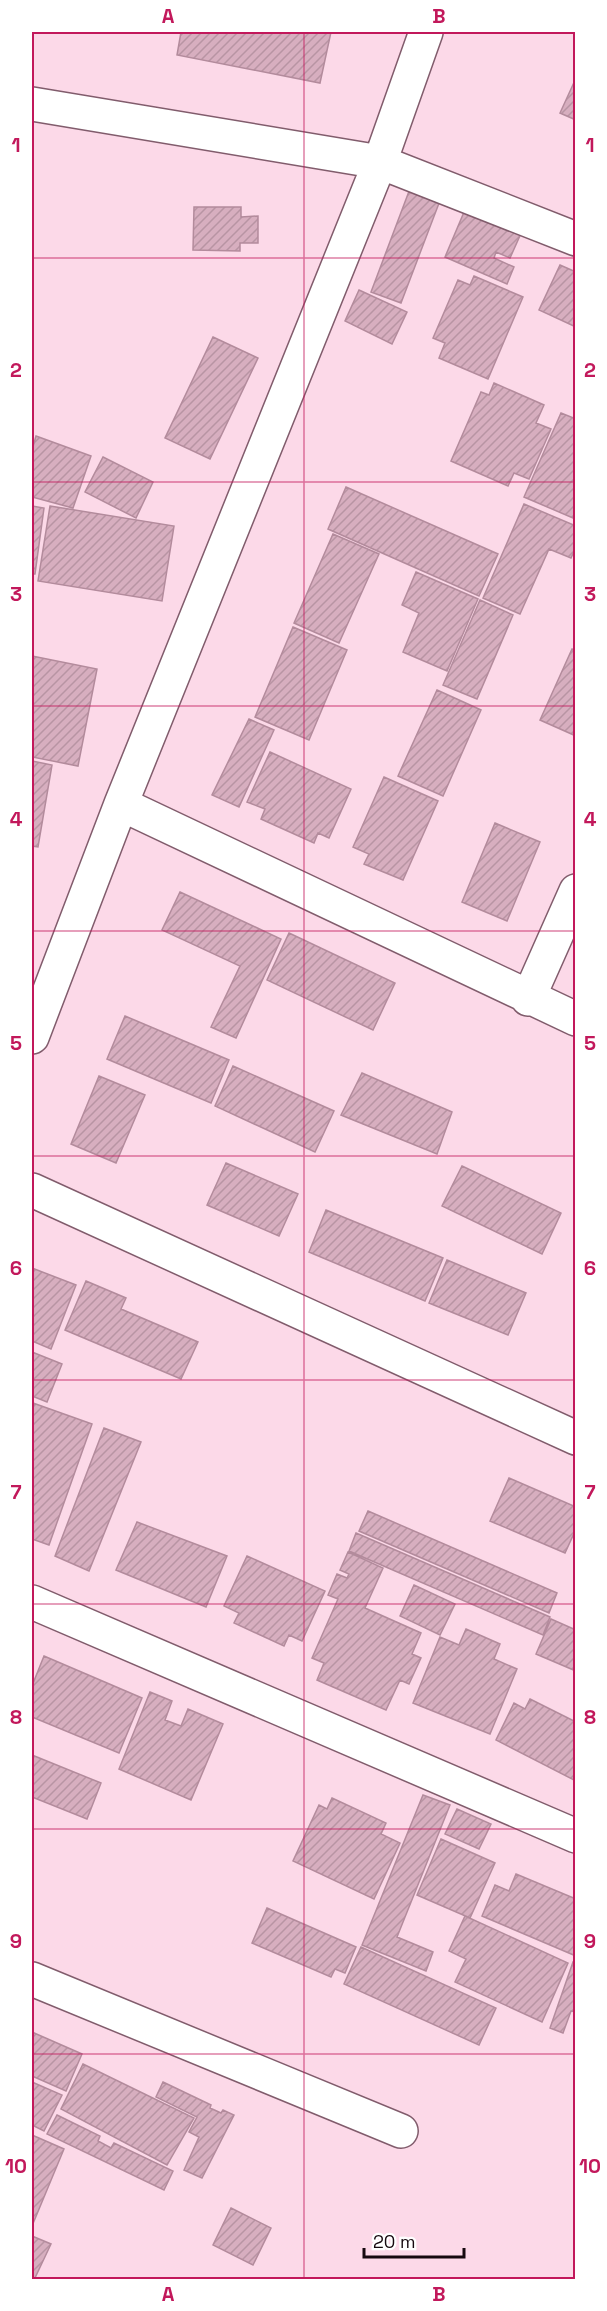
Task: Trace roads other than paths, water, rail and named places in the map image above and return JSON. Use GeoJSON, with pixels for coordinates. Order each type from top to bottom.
{"type":"FeatureCollection","features":[{"type":"Feature","properties":{"kind":"street"},"geometry":{"type":"LineString","coordinates":[[32,1037],[122,804],[380,162],[426,32]]}},
{"type":"Feature","properties":{"kind":"street"},"geometry":{"type":"LineString","coordinates":[[32,104],[380,162],[576,239]]}},
{"type":"Feature","properties":{"kind":"street"},"geometry":{"type":"LineString","coordinates":[[122,804],[528,999],[576,1019]]}},
{"type":"Feature","properties":{"kind":"street"},"geometry":{"type":"LineString","coordinates":[[528,999],[576,891]]}},
{"type":"Feature","properties":{"kind":"street"},"geometry":{"type":"LineString","coordinates":[[32,1190],[576,1438]]}},
{"type":"Feature","properties":{"kind":"street"},"geometry":{"type":"LineString","coordinates":[[32,1602],[576,1836]]}},
{"type":"Feature","properties":{"kind":"street"},"geometry":{"type":"LineString","coordinates":[[32,1979],[401,2131]]}}]}
